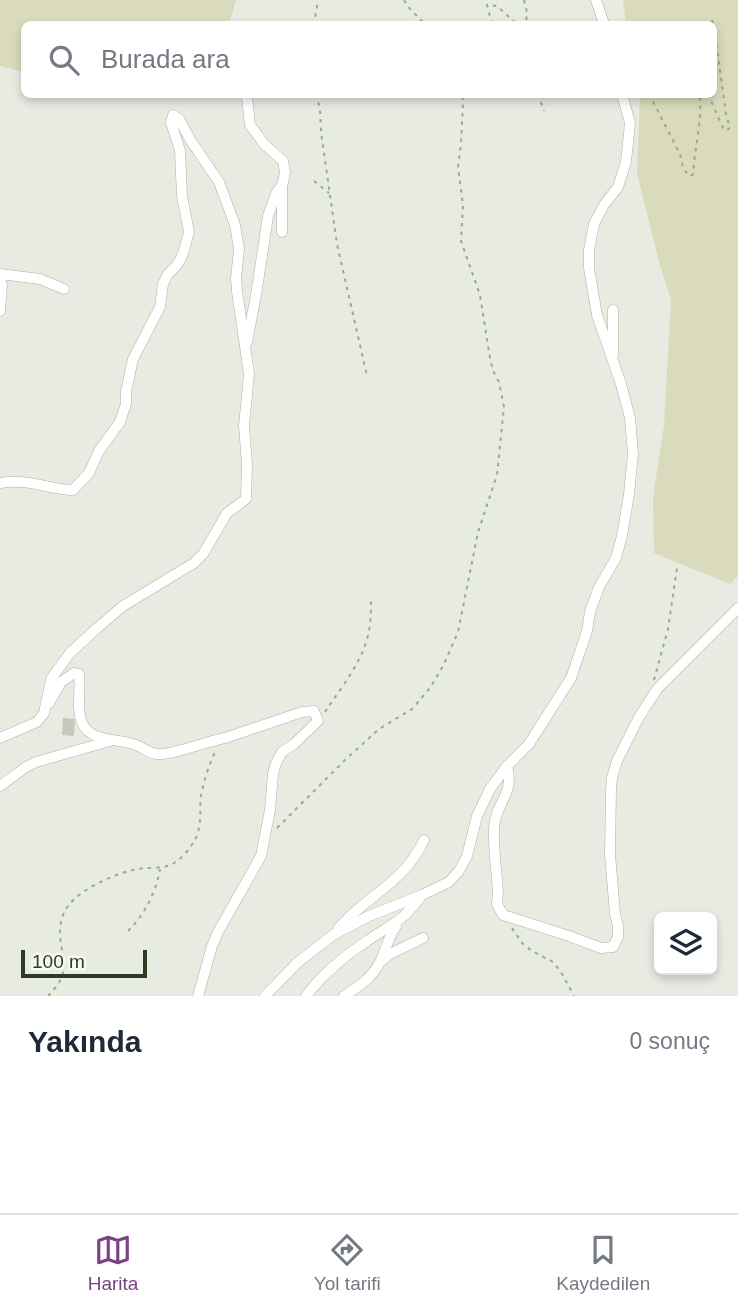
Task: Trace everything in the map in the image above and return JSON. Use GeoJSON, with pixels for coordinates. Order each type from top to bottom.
{"type":"FeatureCollection","features":[{"type":"Feature","properties":{"kind":"street"},"geometry":{"type":"LineString","coordinates":[[596,0],[603,21]]}},
{"type":"Feature","properties":{"kind":"street"},"geometry":{"type":"LineString","coordinates":[[247,98],[250,125],[264,144],[283,161],[285,172],[282,232]]}},
{"type":"Feature","properties":{"kind":"street"},"geometry":{"type":"LineString","coordinates":[[265,996],[297,963],[333,935],[369,916],[449,882],[467,856],[477,816],[490,789],[507,766],[529,744],[571,678],[599,587],[616,558],[629,494],[632,454],[630,418],[597,314],[589,268],[594,224],[618,187],[626,162],[630,123],[623,98]]}},
{"type":"Feature","properties":{"kind":"street"},"geometry":{"type":"LineString","coordinates":[[0,483],[28,481],[74,490],[89,473],[99,451],[120,422],[126,404],[133,359],[160,307],[163,284],[183,254],[189,232],[182,196],[180,150],[171,123],[173,115],[179,119],[219,182],[235,225],[239,249],[236,278],[239,314],[249,374],[244,438],[247,464],[246,499],[227,513],[203,554],[194,564],[113,613],[70,653],[51,679],[44,713]]}},
{"type":"Feature","properties":{"kind":"street"},"geometry":{"type":"LineString","coordinates":[[246,350],[268,216],[283,183]]}},
{"type":"Feature","properties":{"kind":"street"},"geometry":{"type":"LineString","coordinates":[[0,311],[0,276],[40,279],[64,289]]}},
{"type":"Feature","properties":{"kind":"street"},"geometry":{"type":"LineString","coordinates":[[612,310],[612,363]]}},
{"type":"Feature","properties":{"kind":"street"},"geometry":{"type":"LineString","coordinates":[[507,766],[510,776],[507,792],[496,815],[494,827],[497,904],[503,915],[601,948],[613,947],[618,937],[618,926],[610,854],[611,778],[617,761],[632,728],[658,688],[738,608]]}},
{"type":"Feature","properties":{"kind":"street"},"geometry":{"type":"LineString","coordinates":[[0,738],[37,722],[61,682],[74,673],[79,674],[81,721],[87,731],[111,741],[134,744],[155,754],[225,738],[314,710],[318,721],[282,752],[276,763],[261,856],[218,932],[198,996]]}},
{"type":"Feature","properties":{"kind":"street"},"geometry":{"type":"LineString","coordinates":[[0,786],[26,766],[111,741]]}},
{"type":"Feature","properties":{"kind":"street"},"geometry":{"type":"LineString","coordinates":[[333,935],[349,917],[405,870],[424,840]]}},
{"type":"Feature","properties":{"kind":"street"},"geometry":{"type":"LineString","coordinates":[[380,963],[394,929],[422,895]]}},
{"type":"Feature","properties":{"kind":"street"},"geometry":{"type":"LineString","coordinates":[[306,996],[347,955],[401,920]]}},
{"type":"Feature","properties":{"kind":"street"},"geometry":{"type":"LineString","coordinates":[[344,996],[365,981],[390,954],[423,938]]}},
{"type":"Feature","properties":{"kind":"path"},"geometry":{"type":"LineString","coordinates":[[313,21],[318,0]]}},
{"type":"Feature","properties":{"kind":"path"},"geometry":{"type":"LineString","coordinates":[[404,0],[422,21]]}},
{"type":"Feature","properties":{"kind":"path"},"geometry":{"type":"LineString","coordinates":[[524,0],[526,21]]}},
{"type":"Feature","properties":{"kind":"path"},"geometry":{"type":"LineString","coordinates":[[491,21],[487,5],[497,6],[514,21]]}},
{"type":"Feature","properties":{"kind":"path"},"geometry":{"type":"LineString","coordinates":[[710,98],[718,119],[724,130],[727,130],[730,128],[717,53]]}},
{"type":"Feature","properties":{"kind":"path"},"geometry":{"type":"LineString","coordinates":[[317,98],[337,244],[367,376]]}},
{"type":"Feature","properties":{"kind":"path"},"geometry":{"type":"LineString","coordinates":[[263,845],[280,824],[345,760],[380,729],[402,717],[421,699],[443,666],[458,632],[478,532],[497,475],[504,407],[490,358],[480,295],[461,241],[463,205],[458,167],[462,98]]}},
{"type":"Feature","properties":{"kind":"path"},"geometry":{"type":"LineString","coordinates":[[539,98],[544,111]]}},
{"type":"Feature","properties":{"kind":"path"},"geometry":{"type":"LineString","coordinates":[[651,98],[680,154],[683,167],[691,176],[694,174],[700,98]]}},
{"type":"Feature","properties":{"kind":"path"},"geometry":{"type":"LineString","coordinates":[[314,181],[330,193]]}},
{"type":"Feature","properties":{"kind":"path"},"geometry":{"type":"LineString","coordinates":[[652,684],[666,639],[677,568]]}},
{"type":"Feature","properties":{"kind":"path"},"geometry":{"type":"LineString","coordinates":[[318,721],[364,648],[370,624],[371,599]]}},
{"type":"Feature","properties":{"kind":"path"},"geometry":{"type":"LineString","coordinates":[[48,996],[62,978],[64,967],[59,931],[67,908],[75,898],[105,880],[138,869],[161,868],[181,858],[196,840],[208,770],[217,747],[225,738]]}},
{"type":"Feature","properties":{"kind":"path"},"geometry":{"type":"LineString","coordinates":[[128,931],[144,913],[161,868]]}},
{"type":"Feature","properties":{"kind":"path"},"geometry":{"type":"LineString","coordinates":[[503,915],[523,943],[553,962],[574,996]]}},
{"type":"Feature","properties":{"kind":"green space"},"geometry":{"type":"Polygon","coordinates":[[[0,0],[236,0],[230,21],[21,21],[21,71],[0,66],[0,0]]]}},
{"type":"Feature","properties":{"kind":"green space"},"geometry":{"type":"Polygon","coordinates":[[[623,0],[738,0],[738,576],[730,584],[654,553],[653,498],[664,425],[671,300],[637,174],[640,98],[717,98],[717,21],[626,21],[623,0]]]}},
{"type":"Feature","properties":{"kind":"building"},"geometry":{"type":"Polygon","coordinates":[[[63,718],[75,719],[74,736],[62,735],[63,718]]]}}]}
